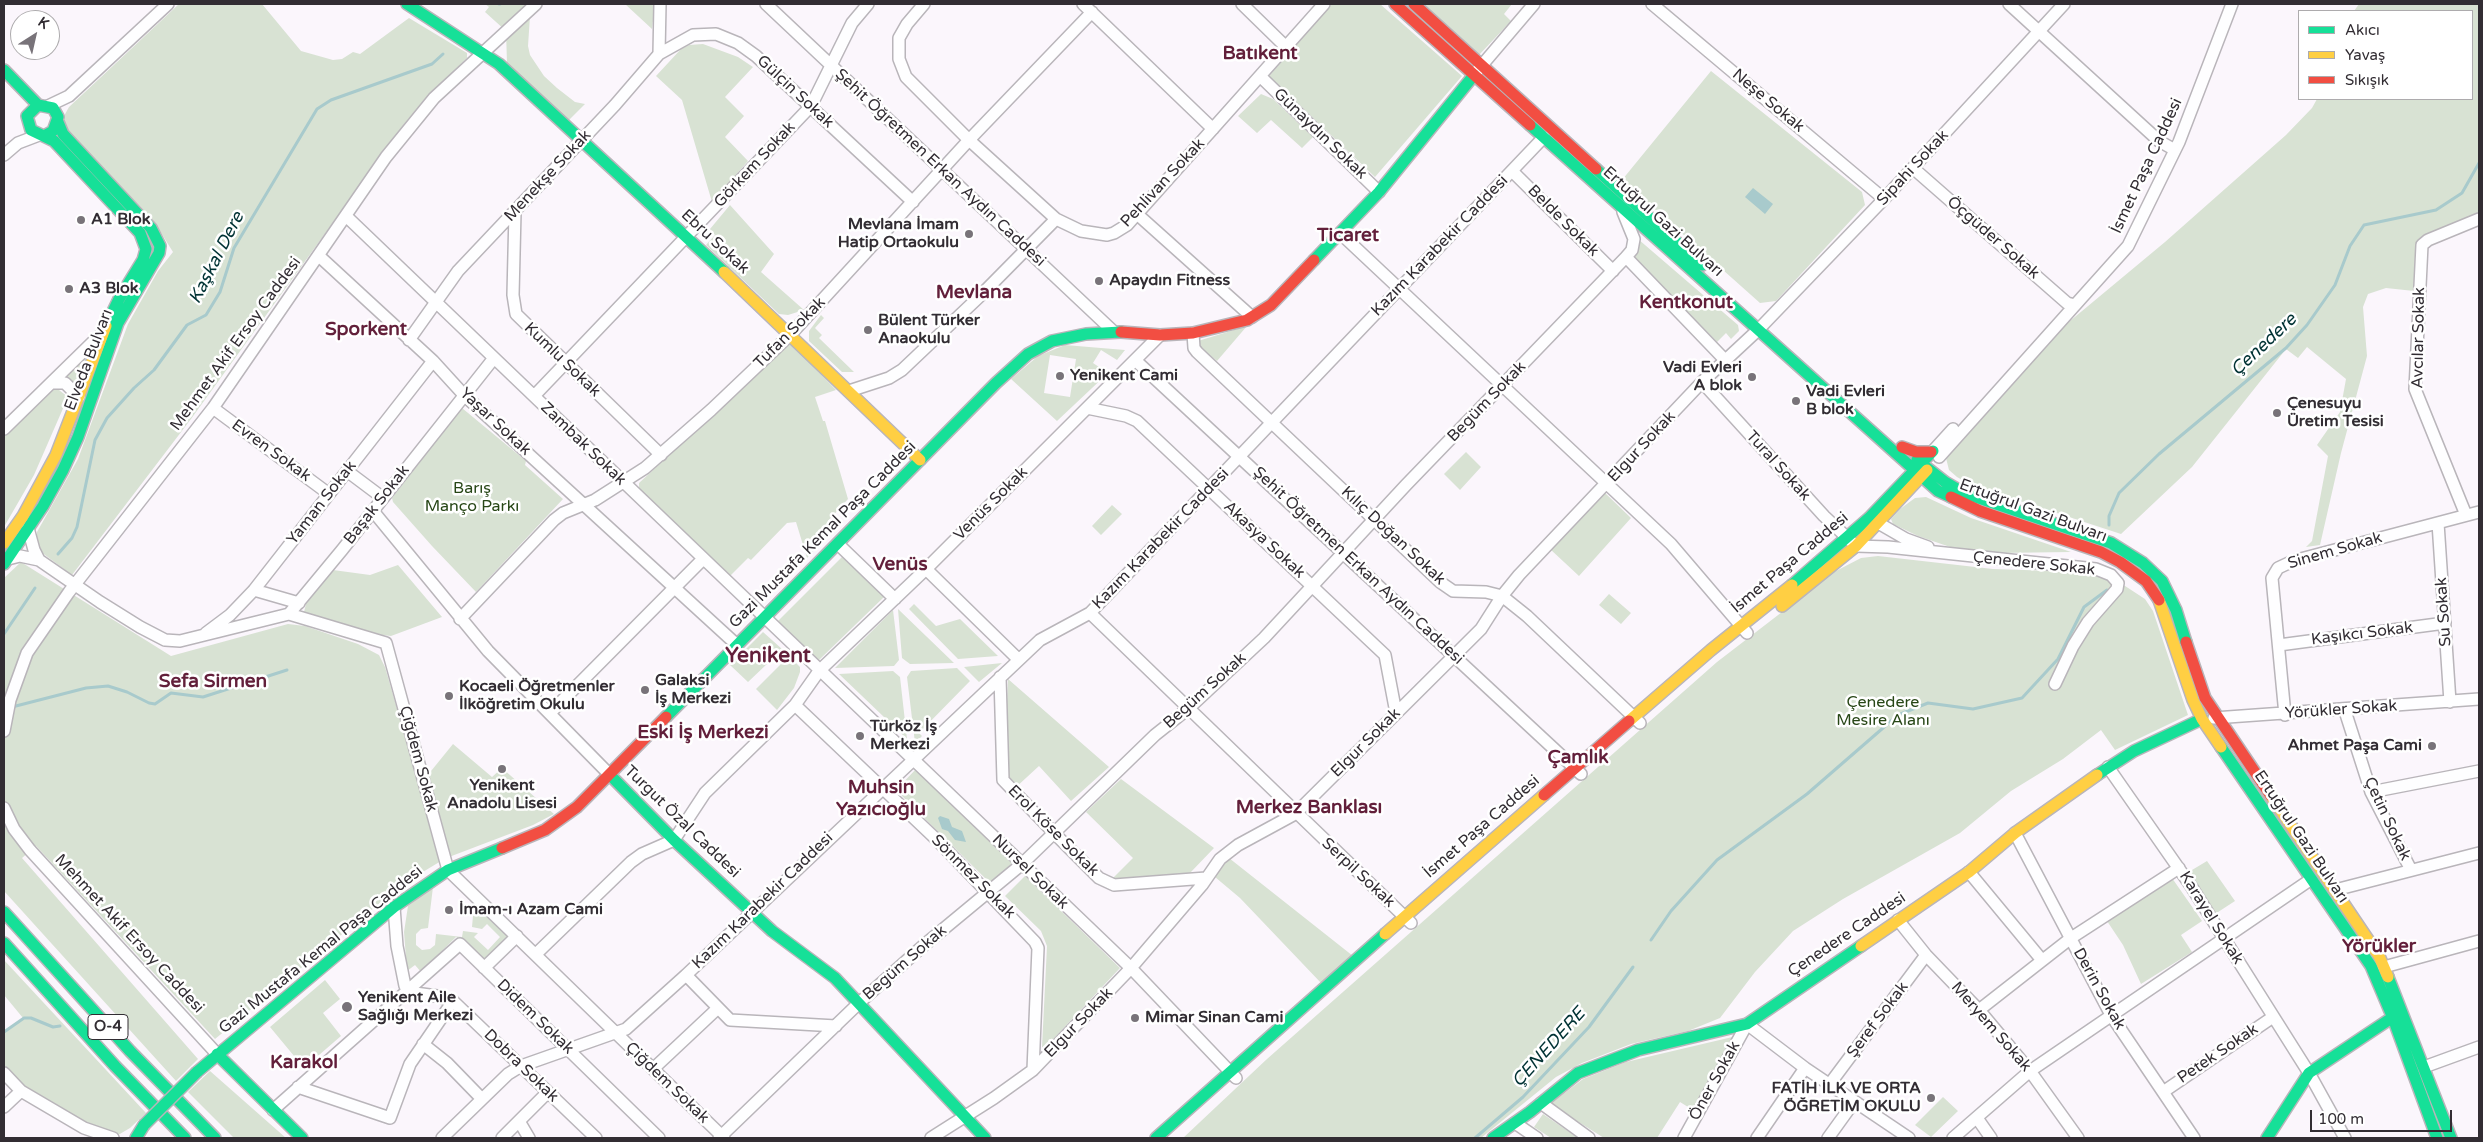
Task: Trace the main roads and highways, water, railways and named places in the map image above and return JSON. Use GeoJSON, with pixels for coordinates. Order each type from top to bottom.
{"type":"FeatureCollection","features":[{"type":"Feature","properties":{"kind":"main road"},"geometry":{"type":"LineString","coordinates":[[407,4],[464,42],[483,52]]}},
{"type":"Feature","properties":{"kind":"main road"},"geometry":{"type":"LineString","coordinates":[[420,4],[469,36],[483,52]]}},
{"type":"Feature","properties":{"kind":"main road","name":"Ertuğrul Gazi Bulvarı"},"geometry":{"type":"LineString","coordinates":[[1396,4],[1621,207],[1762,326]]}},
{"type":"Feature","properties":{"kind":"main road","name":"Ertuğrul Gazi Bulvarı"},"geometry":{"type":"LineString","coordinates":[[1414,4],[1762,326],[1941,486],[1980,511],[2101,552],[2120,562],[2146,581],[2161,603],[2193,700],[2202,719],[2370,966],[2392,1018],[2437,1138]]}},
{"type":"Feature","properties":{"kind":"main road","name":"Ebru Sokak"},"geometry":{"type":"LineString","coordinates":[[483,52],[499,64],[791,334],[920,460]]}},
{"type":"Feature","properties":{"kind":"main road"},"geometry":{"type":"LineString","coordinates":[[4,70],[43,106],[52,108],[58,120],[50,136]]}},
{"type":"Feature","properties":{"kind":"main road","name":"Gazi Mustafa Kemal Paşa Caddesi"},"geometry":{"type":"LineString","coordinates":[[136,1138],[144,1125],[217,1054],[394,907],[448,870],[556,824],[577,807],[920,460],[1028,354],[1064,338],[1114,332],[1160,335],[1193,333],[1235,324],[1252,317],[1281,297],[1380,192],[1474,75]]}},
{"type":"Feature","properties":{"kind":"main road","name":"Elveda Bulvarı"},"geometry":{"type":"LineString","coordinates":[[4,86],[28,117],[31,130],[50,136],[151,228],[160,246],[156,261],[118,323],[78,436],[63,470],[6,561]]}},
{"type":"Feature","properties":{"kind":"main road"},"geometry":{"type":"LineString","coordinates":[[28,117],[43,106]]}},
{"type":"Feature","properties":{"kind":"main road"},"geometry":{"type":"LineString","coordinates":[[50,136],[58,120]]}},
{"type":"Feature","properties":{"kind":"main road","name":"Elveda Bulvarı"},"geometry":{"type":"LineString","coordinates":[[4,543],[23,516],[47,473],[79,397],[102,333],[119,299],[143,260],[146,248],[140,233],[50,136]]}},
{"type":"Feature","properties":{"kind":"main road"},"geometry":{"type":"LineString","coordinates":[[1899,450],[1936,454],[1941,486],[1924,487],[1909,483],[1899,450]]}},
{"type":"Feature","properties":{"kind":"main road","name":"İsmet Paşa Caddesi"},"geometry":{"type":"LineString","coordinates":[[1744,630],[1856,546],[1873,520],[1936,454]]}},
{"type":"Feature","properties":{"kind":"main road","name":"Ertuğrul Gazi Bulvarı"},"geometry":{"type":"LineString","coordinates":[[1941,486],[2111,543],[2143,563],[2155,573],[2170,594],[2199,684],[2218,718],[2379,956],[2403,1010],[2451,1138]]}},
{"type":"Feature","properties":{"kind":"main road","name":"İsmet Paşa Caddesi"},"geometry":{"type":"LineString","coordinates":[[1156,1138],[1233,1075],[1578,771],[1744,630],[1846,538],[1873,520]]}},
{"type":"Feature","properties":{"kind":"main road","name":"Çenedere Caddesi"},"geometry":{"type":"LineString","coordinates":[[1493,1138],[1541,1104],[1578,1073],[1638,1050],[1747,1024],[1969,872],[2015,833],[2108,767],[2134,751],[2202,719]]}},
{"type":"Feature","properties":{"kind":"main road","name":"Turgut Özal Caddesi"},"geometry":{"type":"LineString","coordinates":[[610,774],[674,840],[783,941],[828,971],[985,1138]]}},
{"type":"Feature","properties":{"kind":"main road","name":"O-4"},"geometry":{"type":"LineString","coordinates":[[4,912],[130,1051],[215,1138]]}},
{"type":"Feature","properties":{"kind":"main road","name":"O-4"},"geometry":{"type":"LineString","coordinates":[[4,943],[114,1066],[185,1138]]}},
{"type":"Feature","properties":{"kind":"main road"},"geometry":{"type":"LineString","coordinates":[[2267,1138],[2309,1073],[2403,1010]]}},
{"type":"Feature","properties":{"kind":"main road","name":"Mehmet Akif Ersoy Caddesi"},"geometry":{"type":"LineString","coordinates":[[217,1054],[302,1138]]}},
{"type":"Feature","properties":{"kind":"main road","name":"İsmet Paşa Caddesi"},"geometry":{"type":"LineString","coordinates":[[1170,1138],[1233,1075]]}},
{"type":"Feature","properties":{"kind":"water"},"geometry":{"type":"Polygon","coordinates":[[[1753,188],[1773,204],[1765,214],[1745,197],[1753,188]]]}},
{"type":"Feature","properties":{"kind":"water"},"geometry":{"type":"Polygon","coordinates":[[[940,816],[949,819],[952,827],[962,831],[966,842],[955,840],[948,831],[942,829],[938,818],[940,816]]]}},
{"type":"Feature","properties":{"kind":"waterway","name":"Kaşkal Dere"},"geometry":{"type":"LineString","coordinates":[[58,554],[72,538],[77,527],[95,440],[107,418],[134,388],[154,370],[187,325],[206,315],[220,292],[234,248],[317,109],[331,100],[432,64],[443,54]]}},
{"type":"Feature","properties":{"kind":"waterway","name":"Çenedere"},"geometry":{"type":"LineString","coordinates":[[2109,525],[2109,516],[2119,493],[2159,454],[2286,348],[2307,325],[2335,285],[2350,246],[2364,225],[2436,210],[2462,193],[2479,163]]}},
{"type":"Feature","properties":{"kind":"waterway","name":"Kaşkal Dere"},"geometry":{"type":"LineString","coordinates":[[4,634],[35,588]]}},
{"type":"Feature","properties":{"kind":"waterway"},"geometry":{"type":"LineString","coordinates":[[1651,940],[1671,911],[1717,860],[1807,794],[1898,715],[1928,703],[1973,709],[2022,698],[2058,659],[2084,607],[2107,590]]}},
{"type":"Feature","properties":{"kind":"waterway"},"geometry":{"type":"LineString","coordinates":[[12,707],[86,688],[108,686],[155,704],[171,693],[203,697],[287,670]]}},
{"type":"Feature","properties":{"kind":"waterway","name":"ÇENEDERE"},"geometry":{"type":"LineString","coordinates":[[1475,1138],[1523,1097],[1589,1027],[1633,967]]}},
{"type":"Feature","properties":{"kind":"waterway"},"geometry":{"type":"LineString","coordinates":[[4,1032],[24,1018],[31,1018],[53,1027],[60,1026]]}},
{"type":"Feature","properties":{"kind":"place","name":"A1 Blok"},"geometry":{"type":"Point","coordinates":[81,220]}},
{"type":"Feature","properties":{"kind":"place","name":"Mevlana İmam Hatip Ortaokulu"},"geometry":{"type":"Point","coordinates":[969,234]}},
{"type":"Feature","properties":{"kind":"place","name":"Apaydın Fitness"},"geometry":{"type":"Point","coordinates":[1099,281]}},
{"type":"Feature","properties":{"kind":"place","name":"A3 Blok"},"geometry":{"type":"Point","coordinates":[69,289]}},
{"type":"Feature","properties":{"kind":"place","name":"Bülent Türker Anaokulu"},"geometry":{"type":"Point","coordinates":[868,330]}},
{"type":"Feature","properties":{"kind":"place","name":"Yenikent Cami"},"geometry":{"type":"Point","coordinates":[1060,376]}},
{"type":"Feature","properties":{"kind":"place","name":"Vadi Evleri A blok"},"geometry":{"type":"Point","coordinates":[1752,377]}},
{"type":"Feature","properties":{"kind":"place","name":"Vadi Evleri B blok"},"geometry":{"type":"Point","coordinates":[1796,401]}},
{"type":"Feature","properties":{"kind":"place","name":"Çenesuyu Üretim Tesisi"},"geometry":{"type":"Point","coordinates":[2277,413]}},
{"type":"Feature","properties":{"kind":"place","name":"Galaksi İş Merkezi"},"geometry":{"type":"Point","coordinates":[645,690]}},
{"type":"Feature","properties":{"kind":"place","name":"Kocaeli Öğretmenler İlköğretim Okulu"},"geometry":{"type":"Point","coordinates":[449,696]}},
{"type":"Feature","properties":{"kind":"place","name":"Türköz İş Merkezi"},"geometry":{"type":"Point","coordinates":[860,736]}},
{"type":"Feature","properties":{"kind":"place","name":"Ahmet Paşa Cami"},"geometry":{"type":"Point","coordinates":[2432,746]}},
{"type":"Feature","properties":{"kind":"place","name":"Yenikent Anadolu Lisesi"},"geometry":{"type":"Point","coordinates":[502,769]}},
{"type":"Feature","properties":{"kind":"place","name":"İmam-ı Azam Cami"},"geometry":{"type":"Point","coordinates":[449,910]}},
{"type":"Feature","properties":{"kind":"place","name":"Yenikent Aile Sağlığı Merkezi"},"geometry":{"type":"Point","coordinates":[347,1007]}},
{"type":"Feature","properties":{"kind":"place","name":"Mimar Sinan Cami"},"geometry":{"type":"Point","coordinates":[1135,1018]}},
{"type":"Feature","properties":{"kind":"place","name":"FATİH İLK VE ORTA ÖĞRETİM OKULU"},"geometry":{"type":"Point","coordinates":[1931,1098]}},
{"type":"Feature","properties":{"kind":"district","name":"Batıkent"},"geometry":{"type":"Point","coordinates":[1260,54]}},
{"type":"Feature","properties":{"kind":"district","name":"Ticaret"},"geometry":{"type":"Point","coordinates":[1348,236]}},
{"type":"Feature","properties":{"kind":"district","name":"Mevlana"},"geometry":{"type":"Point","coordinates":[974,293]}},
{"type":"Feature","properties":{"kind":"district","name":"Kentkonut"},"geometry":{"type":"Point","coordinates":[1686,303]}},
{"type":"Feature","properties":{"kind":"district","name":"Sporkent"},"geometry":{"type":"Point","coordinates":[366,330]}},
{"type":"Feature","properties":{"kind":"district","name":"Venüs"},"geometry":{"type":"Point","coordinates":[900,565]}},
{"type":"Feature","properties":{"kind":"district","name":"Yenikent"},"geometry":{"type":"Point","coordinates":[768,656]}},
{"type":"Feature","properties":{"kind":"district","name":"Sefa Sirmen"},"geometry":{"type":"Point","coordinates":[213,682]}},
{"type":"Feature","properties":{"kind":"district","name":"Eski İş Merkezi"},"geometry":{"type":"Point","coordinates":[703,733]}},
{"type":"Feature","properties":{"kind":"district","name":"Çamlık"},"geometry":{"type":"Point","coordinates":[1578,758]}},
{"type":"Feature","properties":{"kind":"district","name":"Muhsin Yazıcıoğlu"},"geometry":{"type":"Point","coordinates":[881,799]}},
{"type":"Feature","properties":{"kind":"district","name":"Merkez Banklası"},"geometry":{"type":"Point","coordinates":[1309,808]}},
{"type":"Feature","properties":{"kind":"district","name":"Yörükler"},"geometry":{"type":"Point","coordinates":[2379,947]}},
{"type":"Feature","properties":{"kind":"district","name":"Karakol"},"geometry":{"type":"Point","coordinates":[304,1063]}},
{"type":"Feature","properties":{"kind":"park label","name":"Barış Manço Parkı"},"geometry":{"type":"Point","coordinates":[472,498]}},
{"type":"Feature","properties":{"kind":"park label","name":"Çenedere Mesire Alanı"},"geometry":{"type":"Point","coordinates":[1883,712]}}]}
